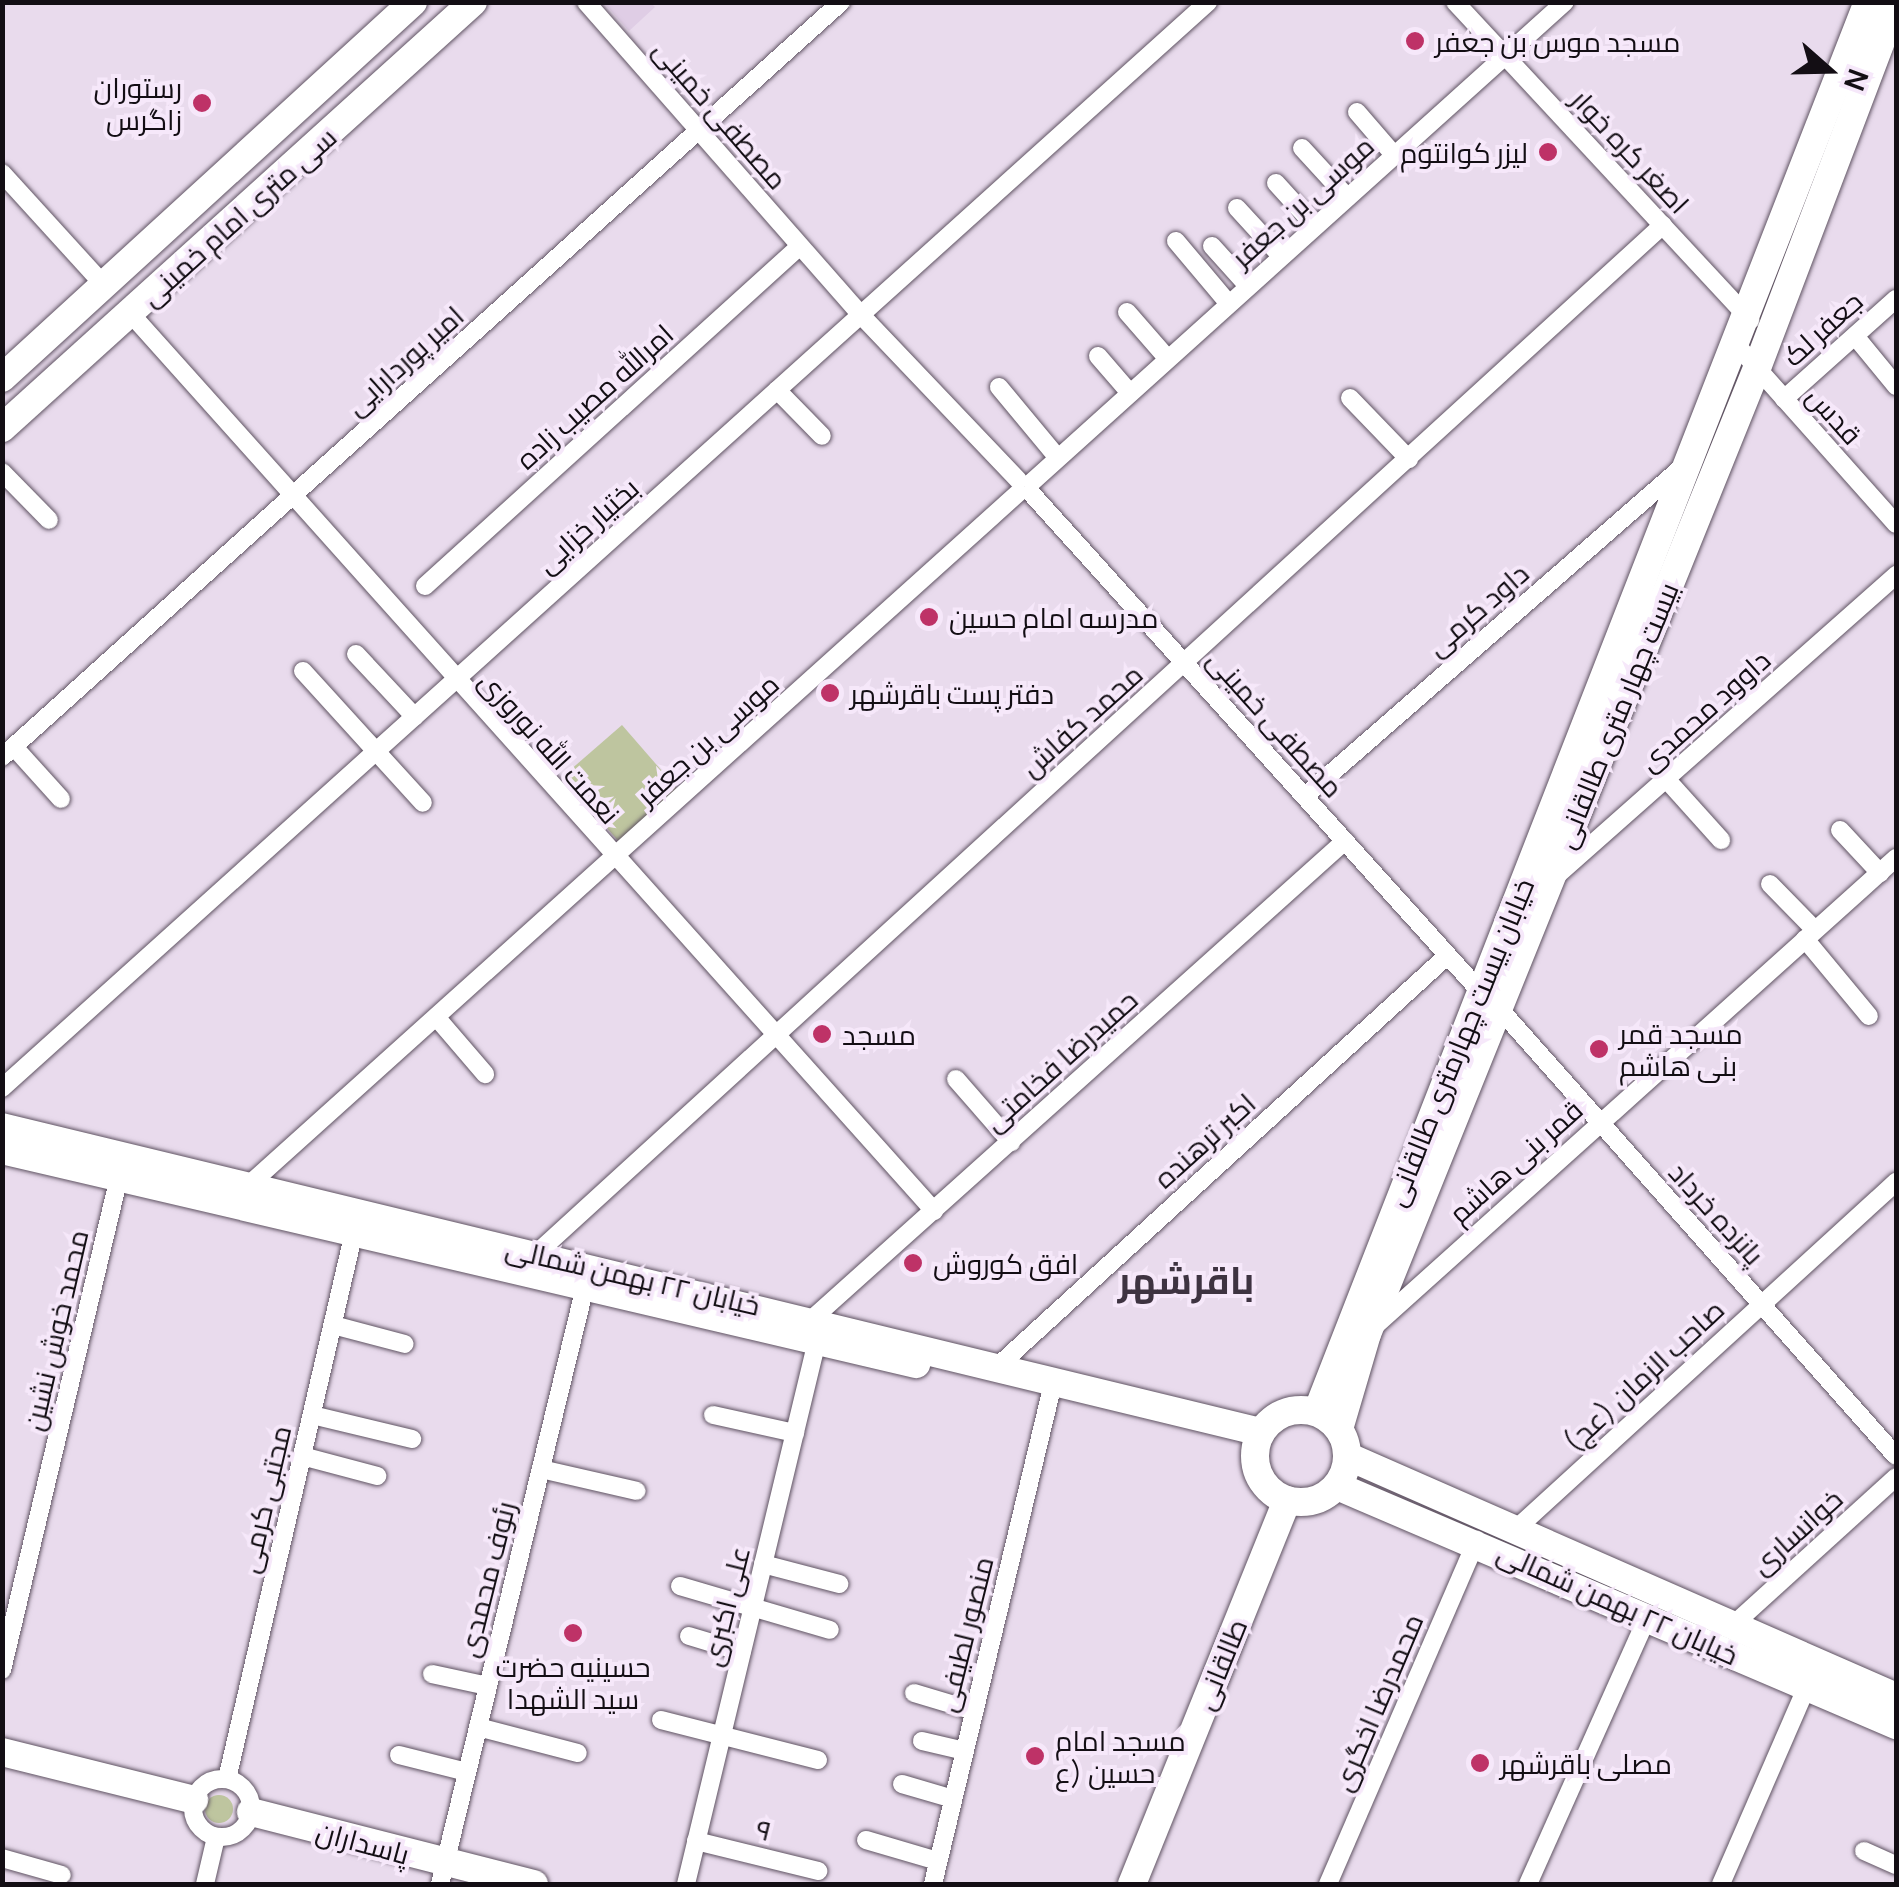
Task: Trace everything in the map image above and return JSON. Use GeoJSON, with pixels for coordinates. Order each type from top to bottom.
{"type":"FeatureCollection","features":[{"type":"Feature","properties":{"kind":"street","name":"سی متری امام خمینی"},"geometry":{"type":"LineString","coordinates":[[2,378],[413,2]]}},
{"type":"Feature","properties":{"kind":"street","name":"سی متری امام خمینی"},"geometry":{"type":"LineString","coordinates":[[2,428],[474,2]]}},
{"type":"Feature","properties":{"kind":"street","name":"مصطفی خمینی"},"geometry":{"type":"LineString","coordinates":[[586,2],[861,315],[1025,487],[1488,998]]}},
{"type":"Feature","properties":{"kind":"street","name":"امیر پوردارایی"},"geometry":{"type":"LineString","coordinates":[[8,752],[841,2]]}},
{"type":"Feature","properties":{"kind":"street","name":"بختیار خزایی"},"geometry":{"type":"LineString","coordinates":[[2,1088],[1208,2]]}},
{"type":"Feature","properties":{"kind":"street","name":"اصغر کره خوار"},"geometry":{"type":"LineString","coordinates":[[1454,2],[1768,338]]}},
{"type":"Feature","properties":{"kind":"street","name":"موسی بن جعفر"},"geometry":{"type":"LineString","coordinates":[[251,1183],[615,860],[1565,2]]}},
{"type":"Feature","properties":{"kind":"street","name":"خیابان بیست چهارمتری طالقانی"},"geometry":{"type":"LineString","coordinates":[[1335,1432],[1357,1332],[1488,998],[1744,313],[1868,2]]}},
{"type":"Feature","properties":{"kind":"street","name":"بیست چهار متری طالقانی"},"geometry":{"type":"LineString","coordinates":[[1488,998],[1548,884],[1757,368],[1896,2]]}},
{"type":"Feature","properties":{"kind":"street"},"geometry":{"type":"LineString","coordinates":[[1356,112],[1394,155]]}},
{"type":"Feature","properties":{"kind":"street"},"geometry":{"type":"LineString","coordinates":[[1302,148],[1347,197]]}},
{"type":"Feature","properties":{"kind":"street"},"geometry":{"type":"LineString","coordinates":[[2,173],[104,285]]}},
{"type":"Feature","properties":{"kind":"street"},"geometry":{"type":"LineString","coordinates":[[1276,184],[1315,226]]}},
{"type":"Feature","properties":{"kind":"street"},"geometry":{"type":"LineString","coordinates":[[1238,208],[1282,256]]}},
{"type":"Feature","properties":{"kind":"street","name":"محمد کفاش"},"geometry":{"type":"LineString","coordinates":[[536,1254],[1663,225]]}},
{"type":"Feature","properties":{"kind":"street"},"geometry":{"type":"LineString","coordinates":[[1176,241],[1229,304]]}},
{"type":"Feature","properties":{"kind":"street","name":"امرالله مصیب زاده"},"geometry":{"type":"LineString","coordinates":[[424,586],[800,246]]}},
{"type":"Feature","properties":{"kind":"street"},"geometry":{"type":"LineString","coordinates":[[1212,246],[1248,286]]}},
{"type":"Feature","properties":{"kind":"street","name":"جعفر لک"},"geometry":{"type":"LineString","coordinates":[[1784,398],[1896,298]]}},
{"type":"Feature","properties":{"kind":"street"},"geometry":{"type":"LineString","coordinates":[[1127,312],[1168,359]]}},
{"type":"Feature","properties":{"kind":"street","name":"نعمت الله نوروزی"},"geometry":{"type":"LineString","coordinates":[[130,314],[291,500],[934,1211]]}},
{"type":"Feature","properties":{"kind":"street"},"geometry":{"type":"LineString","coordinates":[[1855,336],[1896,386]]}},
{"type":"Feature","properties":{"kind":"street","name":"قدس"},"geometry":{"type":"LineString","coordinates":[[1733,342],[1896,524]]}},
{"type":"Feature","properties":{"kind":"street"},"geometry":{"type":"LineString","coordinates":[[1098,356],[1130,393]]}},
{"type":"Feature","properties":{"kind":"street"},"geometry":{"type":"LineString","coordinates":[[1000,387],[1058,458]]}},
{"type":"Feature","properties":{"kind":"street"},"geometry":{"type":"LineString","coordinates":[[777,390],[822,436]]}},
{"type":"Feature","properties":{"kind":"street"},"geometry":{"type":"LineString","coordinates":[[1350,398],[1408,459]]}},
{"type":"Feature","properties":{"kind":"street","name":"داود کرمی"},"geometry":{"type":"LineString","coordinates":[[1305,796],[1686,464]]}},
{"type":"Feature","properties":{"kind":"street"},"geometry":{"type":"LineString","coordinates":[[2,472],[49,520]]}},
{"type":"Feature","properties":{"kind":"street","name":"داوود محمدی"},"geometry":{"type":"LineString","coordinates":[[1548,884],[1896,575]]}},
{"type":"Feature","properties":{"kind":"street"},"geometry":{"type":"LineString","coordinates":[[356,654],[415,716]]}},
{"type":"Feature","properties":{"kind":"street"},"geometry":{"type":"LineString","coordinates":[[303,671],[423,803]]}},
{"type":"Feature","properties":{"kind":"street"},"geometry":{"type":"LineString","coordinates":[[8,752],[61,799]]}},
{"type":"Feature","properties":{"kind":"street"},"geometry":{"type":"LineString","coordinates":[[1667,780],[1721,840]]}},
{"type":"Feature","properties":{"kind":"street"},"geometry":{"type":"LineString","coordinates":[[1840,830],[1880,873]]}},
{"type":"Feature","properties":{"kind":"street","name":"حمیدرضا فخامتی"},"geometry":{"type":"LineString","coordinates":[[814,1330],[934,1211],[1344,841]]}},
{"type":"Feature","properties":{"kind":"street","name":"قمر بنی هاشم"},"geometry":{"type":"LineString","coordinates":[[1357,1332],[1896,858]]}},
{"type":"Feature","properties":{"kind":"street"},"geometry":{"type":"LineString","coordinates":[[1770,884],[1869,1016]]}},
{"type":"Feature","properties":{"kind":"street","name":"اکبر ترهنده"},"geometry":{"type":"LineString","coordinates":[[998,1366],[1448,955]]}},
{"type":"Feature","properties":{"kind":"street","name":"پانزده خرداد"},"geometry":{"type":"LineString","coordinates":[[1488,998],[1896,1456]]}},
{"type":"Feature","properties":{"kind":"street"},"geometry":{"type":"LineString","coordinates":[[438,1018],[485,1074]]}},
{"type":"Feature","properties":{"kind":"street"},"geometry":{"type":"LineString","coordinates":[[956,1079],[1011,1142]]}},
{"type":"Feature","properties":{"kind":"street","name":"خیابان ۲۲ بهمن شمالی"},"geometry":{"type":"LineString","coordinates":[[2,1127],[251,1183],[536,1254],[1050,1396],[1258,1440]]}},
{"type":"Feature","properties":{"kind":"street","name":"خیابان ۲۲ بهمن شمالی"},"geometry":{"type":"LineString","coordinates":[[2,1150],[585,1286],[998,1366],[1258,1440]]}},
{"type":"Feature","properties":{"kind":"street","name":"محمد خوش نشین"},"geometry":{"type":"LineString","coordinates":[[2,1670],[119,1177]]}},
{"type":"Feature","properties":{"kind":"street","name":"صاحب الزمان (عج)"},"geometry":{"type":"LineString","coordinates":[[1516,1529],[1896,1182]]}},
{"type":"Feature","properties":{"kind":"street","name":"مجتبی کرمی"},"geometry":{"type":"LineString","coordinates":[[227,1779],[354,1232]]}},
{"type":"Feature","properties":{"kind":"street","name":"رئوف محمدی"},"geometry":{"type":"LineString","coordinates":[[442,1874],[585,1286]]}},
{"type":"Feature","properties":{"kind":"street"},"geometry":{"type":"LineString","coordinates":[[333,1325],[406,1344]]}},
{"type":"Feature","properties":{"kind":"street","name":"علی اکبری"},"geometry":{"type":"LineString","coordinates":[[686,1884],[795,1434],[814,1330]]}},
{"type":"Feature","properties":{"kind":"street","name":"منصور لطیفی"},"geometry":{"type":"LineString","coordinates":[[932,1884],[1050,1396]]}},
{"type":"Feature","properties":{"kind":"street"},"geometry":{"type":"LineString","coordinates":[[1292,1410],[1335,1432],[1336,1486],[1314,1500],[1287,1500],[1265,1486],[1258,1440],[1292,1410]]}},
{"type":"Feature","properties":{"kind":"street"},"geometry":{"type":"LineString","coordinates":[[312,1415],[412,1439]]}},
{"type":"Feature","properties":{"kind":"street"},"geometry":{"type":"LineString","coordinates":[[712,1415],[795,1434]]}},
{"type":"Feature","properties":{"kind":"street","name":"خیابان ۲۲ بهمن شمالی"},"geometry":{"type":"LineString","coordinates":[[1335,1432],[1516,1529],[1896,1697]]}},
{"type":"Feature","properties":{"kind":"street"},"geometry":{"type":"LineString","coordinates":[[302,1456],[378,1476]]}},
{"type":"Feature","properties":{"kind":"street"},"geometry":{"type":"LineString","coordinates":[[541,1468],[637,1492]]}},
{"type":"Feature","properties":{"kind":"street","name":"خوانساری"},"geometry":{"type":"LineString","coordinates":[[1733,1625],[1896,1477]]}},
{"type":"Feature","properties":{"kind":"street","name":"خیابان ۲۲ بهمن شمالی"},"geometry":{"type":"LineString","coordinates":[[1336,1486],[1477,1540],[1896,1726]]}},
{"type":"Feature","properties":{"kind":"street","name":"طالقانی"},"geometry":{"type":"LineString","coordinates":[[1132,1884],[1287,1500]]}},
{"type":"Feature","properties":{"kind":"street","name":"محمدرضا اخگری"},"geometry":{"type":"LineString","coordinates":[[1328,1884],[1477,1540]]}},
{"type":"Feature","properties":{"kind":"street"},"geometry":{"type":"LineString","coordinates":[[763,1564],[839,1584]]}},
{"type":"Feature","properties":{"kind":"street"},"geometry":{"type":"LineString","coordinates":[[680,1586],[830,1630]]}},
{"type":"Feature","properties":{"kind":"street"},"geometry":{"type":"LineString","coordinates":[[1528,1884],[1648,1616]]}},
{"type":"Feature","properties":{"kind":"street"},"geometry":{"type":"LineString","coordinates":[[690,1636],[742,1652]]}},
{"type":"Feature","properties":{"kind":"street"},"geometry":{"type":"LineString","coordinates":[[432,1674],[488,1686]]}},
{"type":"Feature","properties":{"kind":"street"},"geometry":{"type":"LineString","coordinates":[[1721,1884],[1808,1686]]}},
{"type":"Feature","properties":{"kind":"street"},"geometry":{"type":"LineString","coordinates":[[914,1693],[974,1711]]}},
{"type":"Feature","properties":{"kind":"street"},"geometry":{"type":"LineString","coordinates":[[661,1720],[818,1760]]}},
{"type":"Feature","properties":{"kind":"street"},"geometry":{"type":"LineString","coordinates":[[478,1727],[578,1753]]}},
{"type":"Feature","properties":{"kind":"street"},"geometry":{"type":"LineString","coordinates":[[922,1741],[964,1751]]}},
{"type":"Feature","properties":{"kind":"street"},"geometry":{"type":"LineString","coordinates":[[2,1752],[194,1800]]}},
{"type":"Feature","properties":{"kind":"street"},"geometry":{"type":"LineString","coordinates":[[399,1755],[467,1772]]}},
{"type":"Feature","properties":{"kind":"street"},"geometry":{"type":"LineString","coordinates":[[227,1779],[248,1794],[252,1812],[243,1829],[216,1837],[195,1819],[194,1800],[210,1781],[227,1779]]}},
{"type":"Feature","properties":{"kind":"street"},"geometry":{"type":"LineString","coordinates":[[902,1784],[953,1799]]}},
{"type":"Feature","properties":{"kind":"street","name":"پاسداران"},"geometry":{"type":"LineString","coordinates":[[252,1812],[442,1874],[534,1884]]}},
{"type":"Feature","properties":{"kind":"street"},"geometry":{"type":"LineString","coordinates":[[205,1884],[216,1837]]}},
{"type":"Feature","properties":{"kind":"street"},"geometry":{"type":"LineString","coordinates":[[866,1840],[938,1862]]}},
{"type":"Feature","properties":{"kind":"street","name":"۹"},"geometry":{"type":"LineString","coordinates":[[696,1841],[818,1872]]}},
{"type":"Feature","properties":{"kind":"street"},"geometry":{"type":"LineString","coordinates":[[1864,1851],[1896,1865]]}},
{"type":"Feature","properties":{"kind":"street"},"geometry":{"type":"LineString","coordinates":[[2,1858],[62,1876]]}},
{"type":"Feature","properties":{"kind":"shaded area"},"geometry":{"type":"Polygon","coordinates":[[[604,3],[651,3],[655,7],[629,31],[604,3]]]}},
{"type":"Feature","properties":{"kind":"green space"},"geometry":{"type":"Polygon","coordinates":[[[622,725],[679,791],[619,842],[562,777],[622,725]]]}},
{"type":"Feature","properties":{"kind":"green space"},"geometry":{"type":"Polygon","coordinates":[[[219,1795],[229,1799],[233,1809],[229,1819],[219,1823],[209,1819],[205,1809],[209,1799],[219,1795]]]}},
{"type":"Feature","properties":{"kind":"place","name":"مسجد موس بن جعفر"},"geometry":{"type":"Point","coordinates":[1415,41]}},
{"type":"Feature","properties":{"kind":"place","name":"رستوران زاگرس"},"geometry":{"type":"Point","coordinates":[202,103]}},
{"type":"Feature","properties":{"kind":"place","name":"لیزر کوانتوم"},"geometry":{"type":"Point","coordinates":[1548,152]}},
{"type":"Feature","properties":{"kind":"place","name":"مدرسه امام حسین"},"geometry":{"type":"Point","coordinates":[929,617]}},
{"type":"Feature","properties":{"kind":"place","name":"دفتر پست باقرشهر"},"geometry":{"type":"Point","coordinates":[830,693]}},
{"type":"Feature","properties":{"kind":"place","name":"مسجد"},"geometry":{"type":"Point","coordinates":[822,1034]}},
{"type":"Feature","properties":{"kind":"place","name":"مسجد قمر بنی هاشم"},"geometry":{"type":"Point","coordinates":[1599,1049]}},
{"type":"Feature","properties":{"kind":"place","name":"افق کوروش"},"geometry":{"type":"Point","coordinates":[913,1263]}},
{"type":"Feature","properties":{"kind":"place","name":"حسینیه حضرت سید الشهدا"},"geometry":{"type":"Point","coordinates":[573,1633]}},
{"type":"Feature","properties":{"kind":"place","name":"مسجد امام حسین (ع"},"geometry":{"type":"Point","coordinates":[1035,1756]}},
{"type":"Feature","properties":{"kind":"place","name":"مصلی باقرشهر"},"geometry":{"type":"Point","coordinates":[1480,1763]}},
{"type":"Feature","properties":{"kind":"district","name":"باقرشهر"},"geometry":{"type":"Point","coordinates":[1186,1280]}}]}
